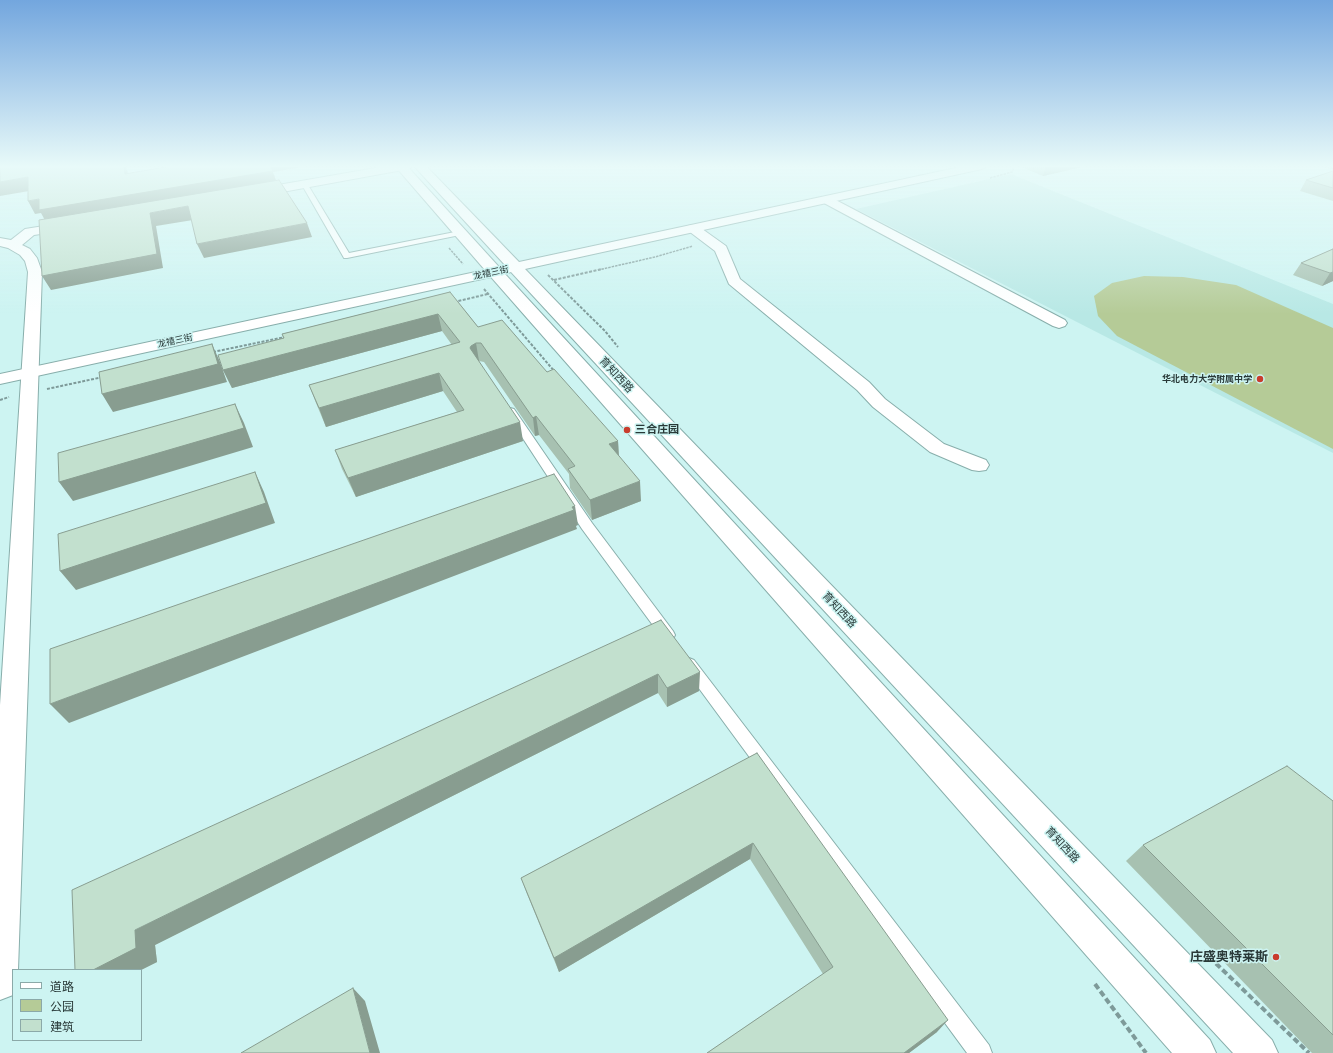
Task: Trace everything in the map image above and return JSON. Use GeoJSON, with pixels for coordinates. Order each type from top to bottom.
{"type":"FeatureCollection","features":[{"type":"Feature","properties":{"kind":"street","name":"育知西路"},"geometry":{"type":"LineString","coordinates":[[445,215],[460,233],[505,270],[1260,1053]]}},
{"type":"Feature","properties":{"kind":"street","name":"育知西路"},"geometry":{"type":"LineString","coordinates":[[460,215],[505,270],[1198,1053]]}},
{"type":"Feature","properties":{"kind":"street","name":"龙禧三街"},"geometry":{"type":"LineString","coordinates":[[0,379],[758,215]]}},
{"type":"Feature","properties":{"kind":"street"},"geometry":{"type":"LineString","coordinates":[[857,215],[1060,323]]}},
{"type":"Feature","properties":{"kind":"street"},"geometry":{"type":"LineString","coordinates":[[6,244],[30,232],[77,224]]}},
{"type":"Feature","properties":{"kind":"street"},"geometry":{"type":"LineString","coordinates":[[693,229],[721,249],[734,281],[863,386],[879,403],[937,448],[979,465]]}},
{"type":"Feature","properties":{"kind":"street"},"geometry":{"type":"LineString","coordinates":[[0,982],[34,272],[32,261],[25,252],[6,244]]}},
{"type":"Feature","properties":{"kind":"lane"},"geometry":{"type":"LineString","coordinates":[[322,215],[347,256],[460,233]]}},
{"type":"Feature","properties":{"kind":"lane"},"geometry":{"type":"LineString","coordinates":[[501,397],[587,526],[981,1053]]}},
{"type":"Feature","properties":{"kind":"path"},"geometry":{"type":"LineString","coordinates":[[565,277],[666,254],[710,242]]}},
{"type":"Feature","properties":{"kind":"path"},"geometry":{"type":"LineString","coordinates":[[450,303],[473,298]]}},
{"type":"Feature","properties":{"kind":"path"},"geometry":{"type":"LineString","coordinates":[[210,353],[290,336]]}},
{"type":"Feature","properties":{"kind":"path"},"geometry":{"type":"LineString","coordinates":[[55,387],[109,375]]}},
{"type":"Feature","properties":{"kind":"shaded area","name":"华北电力大学附属中学"},"geometry":{"type":"Polygon","coordinates":[[[868,215],[1113,215],[1333,304],[1333,453],[868,215]]]}},
{"type":"Feature","properties":{"kind":"green space"},"geometry":{"type":"Polygon","coordinates":[[[1144,276],[1183,277],[1236,285],[1333,328],[1333,449],[1117,336],[1098,316],[1094,296],[1112,283],[1144,276]]]}},
{"type":"Feature","properties":{"kind":"building"},"geometry":{"type":"Polygon","coordinates":[[[68,215],[150,215],[157,254],[42,276],[39,220],[68,215]]]}},
{"type":"Feature","properties":{"kind":"building"},"geometry":{"type":"Polygon","coordinates":[[[190,215],[302,215],[307,223],[197,244],[190,215]]]}},
{"type":"Feature","properties":{"kind":"building"},"geometry":{"type":"Polygon","coordinates":[[[1333,249],[1333,272],[1330,273],[1301,263],[1333,249]]]}},
{"type":"Feature","properties":{"kind":"building"},"geometry":{"type":"Polygon","coordinates":[[[450,292],[478,327],[502,320],[547,372],[554,369],[618,441],[609,444],[640,481],[590,500],[568,469],[575,466],[536,416],[533,418],[481,343],[476,343],[470,348],[520,422],[348,478],[335,450],[464,410],[439,373],[319,408],[309,385],[460,342],[438,314],[223,370],[218,355],[284,338],[282,334],[450,292]]]}},
{"type":"Feature","properties":{"kind":"building"},"geometry":{"type":"Polygon","coordinates":[[[212,344],[218,364],[102,394],[99,372],[212,344]]]}},
{"type":"Feature","properties":{"kind":"building"},"geometry":{"type":"Polygon","coordinates":[[[235,404],[244,428],[59,482],[58,453],[235,404]]]}},
{"type":"Feature","properties":{"kind":"building"},"geometry":{"type":"Polygon","coordinates":[[[255,472],[266,503],[60,571],[58,534],[255,472]]]}},
{"type":"Feature","properties":{"kind":"building"},"geometry":{"type":"Polygon","coordinates":[[[554,474],[575,506],[572,507],[574,510],[50,704],[50,649],[554,474]]]}},
{"type":"Feature","properties":{"kind":"building"},"geometry":{"type":"Polygon","coordinates":[[[661,620],[700,672],[667,688],[658,674],[135,930],[136,948],[95,969],[75,969],[72,890],[661,620]]]}},
{"type":"Feature","properties":{"kind":"building"},"geometry":{"type":"Polygon","coordinates":[[[757,753],[948,1020],[904,1053],[707,1053],[833,967],[753,843],[554,958],[521,878],[757,753]]]}},
{"type":"Feature","properties":{"kind":"building","name":"庄盛奥特莱斯"},"geometry":{"type":"Polygon","coordinates":[[[1287,766],[1333,801],[1333,1035],[1143,845],[1287,766]]]}},
{"type":"Feature","properties":{"kind":"building"},"geometry":{"type":"Polygon","coordinates":[[[353,988],[370,1053],[241,1053],[353,988]]]}},
{"type":"Feature","properties":{"kind":"place","name":"华北电力大学附属中学"},"geometry":{"type":"Point","coordinates":[1260,379]}},
{"type":"Feature","properties":{"kind":"place","name":"三合庄园"},"geometry":{"type":"Point","coordinates":[627,430]}},
{"type":"Feature","properties":{"kind":"place","name":"庄盛奥特莱斯"},"geometry":{"type":"Point","coordinates":[1276,957]}}]}
